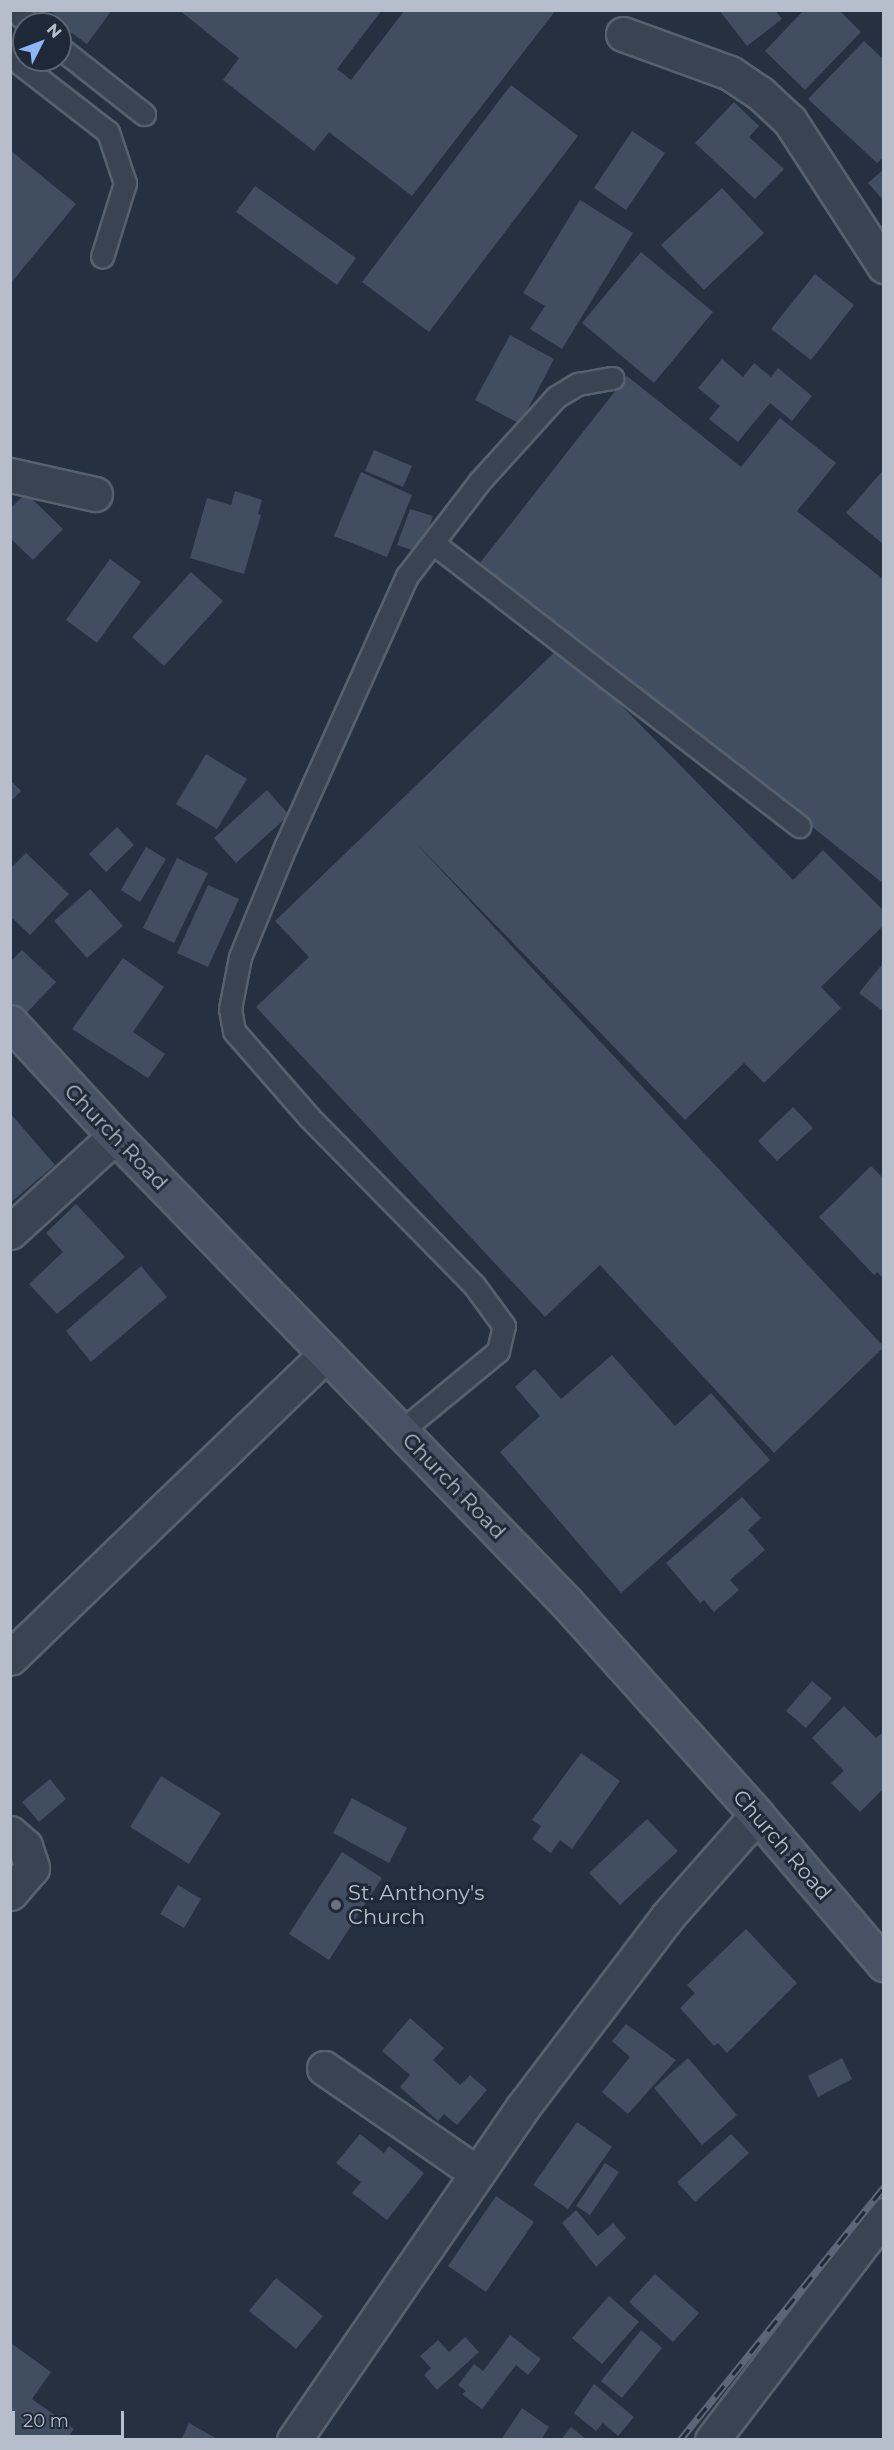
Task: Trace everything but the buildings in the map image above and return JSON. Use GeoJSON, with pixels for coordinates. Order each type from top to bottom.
{"type":"FeatureCollection","features":[{"type":"Feature","properties":{"kind":"street"},"geometry":{"type":"LineString","coordinates":[[623,34],[730,73],[760,93],[790,121],[883,264]]}},
{"type":"Feature","properties":{"kind":"street"},"geometry":{"type":"LineString","coordinates":[[10,475],[95,494]]}},
{"type":"Feature","properties":{"kind":"street","name":"Church Road"},"geometry":{"type":"LineString","coordinates":[[10,1022],[115,1136],[567,1603],[757,1815],[884,1964]]}},
{"type":"Feature","properties":{"kind":"street"},"geometry":{"type":"LineString","coordinates":[[10,1232],[115,1136]]}},
{"type":"Feature","properties":{"kind":"street"},"geometry":{"type":"LineString","coordinates":[[10,1658],[326,1354]]}},
{"type":"Feature","properties":{"kind":"street"},"geometry":{"type":"LineString","coordinates":[[294,2439],[477,2173],[667,1917],[757,1815]]}},
{"type":"Feature","properties":{"kind":"street"},"geometry":{"type":"LineString","coordinates":[[10,1833],[25,1846],[32,1869],[10,1893]]}},
{"type":"Feature","properties":{"kind":"street"},"geometry":{"type":"LineString","coordinates":[[324,2068],[477,2173]]}},
{"type":"Feature","properties":{"kind":"street"},"geometry":{"type":"LineString","coordinates":[[712,2439],[884,2215]]}},
{"type":"Feature","properties":{"kind":"lane"},"geometry":{"type":"LineString","coordinates":[[10,56],[108,132],[125,183],[102,257]]}},
{"type":"Feature","properties":{"kind":"lane"},"geometry":{"type":"LineString","coordinates":[[72,57],[144,114]]}},
{"type":"Feature","properties":{"kind":"lane"},"geometry":{"type":"LineString","coordinates":[[401,1431],[498,1351],[504,1326],[474,1285],[309,1117],[234,1031],[230,1009],[240,957],[286,845],[407,576],[479,482],[556,397],[578,384],[612,378]]}},
{"type":"Feature","properties":{"kind":"lane"},"geometry":{"type":"LineString","coordinates":[[433,543],[799,826]]}},
{"type":"Feature","properties":{"kind":"railway"},"geometry":{"type":"LineString","coordinates":[[680,2440],[884,2187]]}},
{"type":"Feature","properties":{"kind":"place","name":"St. Anthony's Church"},"geometry":{"type":"Point","coordinates":[336,1905]}}]}
